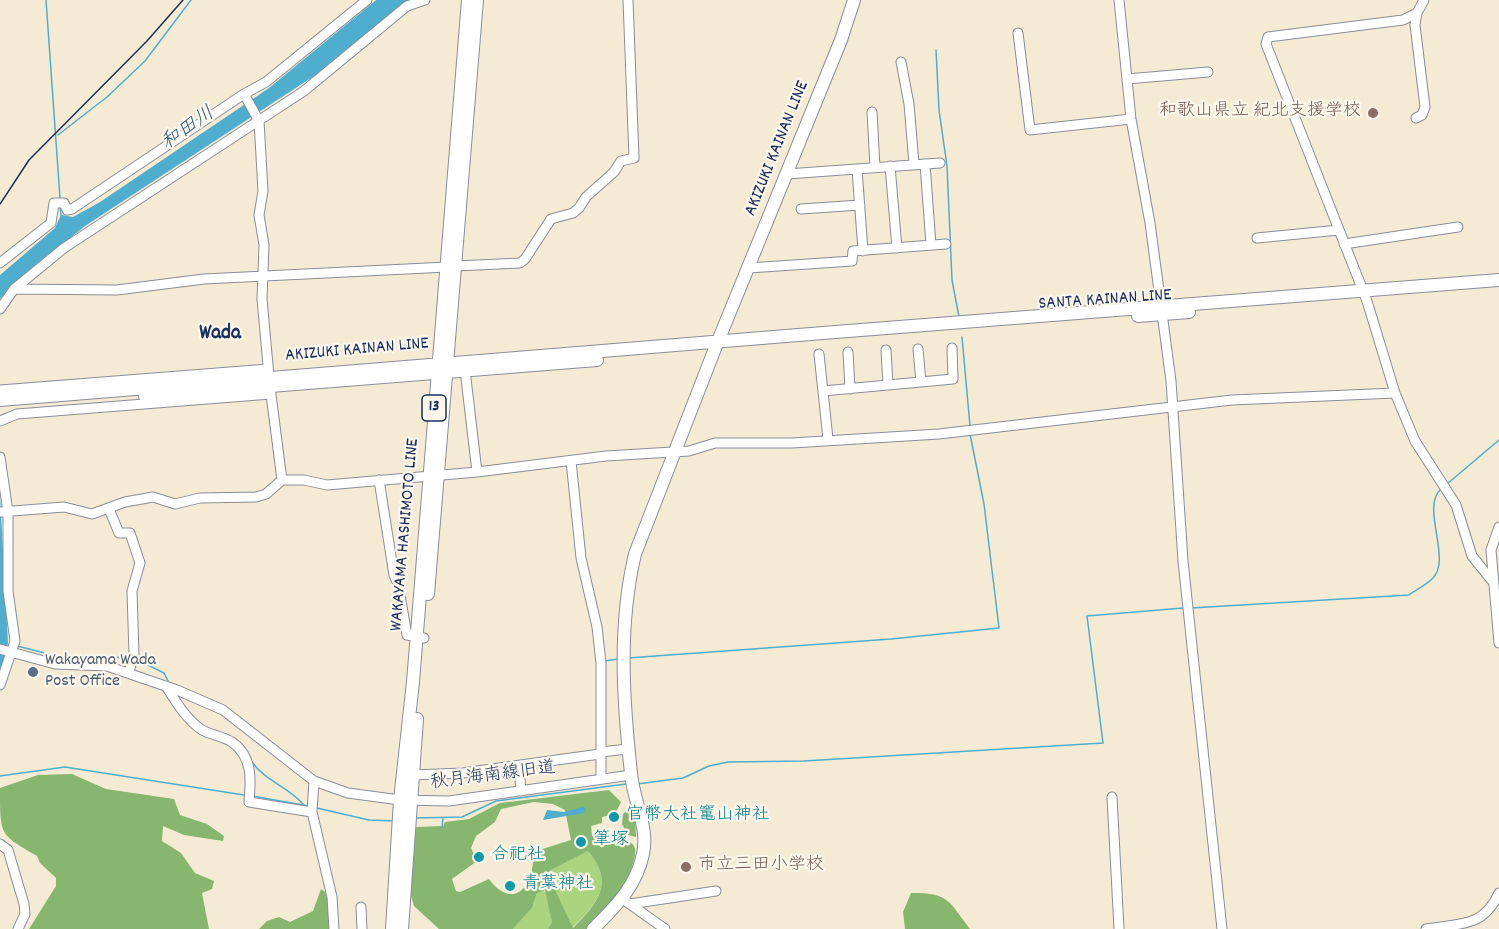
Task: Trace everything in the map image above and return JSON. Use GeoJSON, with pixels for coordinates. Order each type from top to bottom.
{"type":"FeatureCollection","features":[{"type":"Feature","properties":{"kind":"main road","name":"WAKAYAMA HASHIMOTO LINE"},"geometry":{"type":"LineString","coordinates":[[451,266],[468,0]]}},
{"type":"Feature","properties":{"kind":"main road","name":"WAKAYAMA HASHIMOTO LINE"},"geometry":{"type":"LineString","coordinates":[[392,929],[477,0]]}},
{"type":"Feature","properties":{"kind":"main road","name":"AKIZUKI KAINAN LINE"},"geometry":{"type":"LineString","coordinates":[[593,929],[626,901],[644,845],[641,816],[632,781],[628,749],[622,648],[627,584],[635,554],[715,347],[841,40],[854,0]]}},
{"type":"Feature","properties":{"kind":"main road","name":"SANTA KAINAN LINE"},"geometry":{"type":"LineString","coordinates":[[715,347],[1364,294],[1499,280]]}},
{"type":"Feature","properties":{"kind":"main road","name":"SANTA KAINAN LINE"},"geometry":{"type":"LineString","coordinates":[[1364,294],[1499,287]]}},
{"type":"Feature","properties":{"kind":"main road","name":"AKIZUKI KAINAN LINE"},"geometry":{"type":"LineString","coordinates":[[0,400],[122,393],[715,347]]}},
{"type":"Feature","properties":{"kind":"main road","name":"AKIZUKI KAINAN LINE"},"geometry":{"type":"LineString","coordinates":[[442,368],[465,370],[715,347]]}},
{"type":"Feature","properties":{"kind":"main road","name":"AKIZUKI KAINAN LINE"},"geometry":{"type":"LineString","coordinates":[[0,406],[122,393]]}},
{"type":"Feature","properties":{"kind":"main road","name":"WAKAYAMA HASHIMOTO LINE"},"geometry":{"type":"LineString","coordinates":[[405,800],[412,775],[420,637]]}},
{"type":"Feature","properties":{"kind":"main road","name":"WAKAYAMA HASHIMOTO LINE"},"geometry":{"type":"LineString","coordinates":[[402,929],[403,821]]}},
{"type":"Feature","properties":{"kind":"street"},"geometry":{"type":"LineString","coordinates":[[0,263],[51,223],[54,203],[64,203],[67,210],[72,209],[266,82],[367,0]]}},
{"type":"Feature","properties":{"kind":"street"},"geometry":{"type":"LineString","coordinates":[[0,309],[14,289],[64,248],[304,91],[407,6],[425,0]]}},
{"type":"Feature","properties":{"kind":"street"},"geometry":{"type":"LineString","coordinates":[[14,289],[117,290],[263,275],[520,263],[551,219],[573,213],[614,172],[621,160],[634,158],[628,0]]}},
{"type":"Feature","properties":{"kind":"street"},"geometry":{"type":"LineString","coordinates":[[1119,0],[1131,120],[1150,223],[1173,406],[1183,561],[1222,929]]}},
{"type":"Feature","properties":{"kind":"street"},"geometry":{"type":"LineString","coordinates":[[1416,118],[1422,115],[1425,107],[1415,37],[1417,13],[1424,0]]}},
{"type":"Feature","properties":{"kind":"street"},"geometry":{"type":"LineString","coordinates":[[1417,13],[1403,21],[1268,37],[1268,53],[1364,294],[1395,393],[1415,441],[1456,505],[1472,556],[1493,582]]}},
{"type":"Feature","properties":{"kind":"street"},"geometry":{"type":"LineString","coordinates":[[1018,33],[1030,130],[1131,120]]}},
{"type":"Feature","properties":{"kind":"street"},"geometry":{"type":"LineString","coordinates":[[902,62],[909,104],[914,164]]}},
{"type":"Feature","properties":{"kind":"street"},"geometry":{"type":"LineString","coordinates":[[1127,79],[1208,72]]}},
{"type":"Feature","properties":{"kind":"street"},"geometry":{"type":"LineString","coordinates":[[245,95],[259,121],[263,191],[259,215],[264,245],[262,298],[269,382],[282,480]]}},
{"type":"Feature","properties":{"kind":"street"},"geometry":{"type":"LineString","coordinates":[[872,112],[875,167]]}},
{"type":"Feature","properties":{"kind":"street"},"geometry":{"type":"LineString","coordinates":[[787,174],[940,163]]}},
{"type":"Feature","properties":{"kind":"street"},"geometry":{"type":"LineString","coordinates":[[925,164],[931,245]]}},
{"type":"Feature","properties":{"kind":"street"},"geometry":{"type":"LineString","coordinates":[[890,166],[897,248]]}},
{"type":"Feature","properties":{"kind":"street"},"geometry":{"type":"LineString","coordinates":[[857,169],[863,250]]}},
{"type":"Feature","properties":{"kind":"street"},"geometry":{"type":"LineString","coordinates":[[801,209],[860,205]]}},
{"type":"Feature","properties":{"kind":"street"},"geometry":{"type":"LineString","coordinates":[[1344,244],[1458,227]]}},
{"type":"Feature","properties":{"kind":"street"},"geometry":{"type":"LineString","coordinates":[[1257,238],[1338,230]]}},
{"type":"Feature","properties":{"kind":"street"},"geometry":{"type":"LineString","coordinates":[[749,268],[852,261],[853,251],[946,244]]}},
{"type":"Feature","properties":{"kind":"street"},"geometry":{"type":"LineString","coordinates":[[823,391],[953,379],[952,348]]}},
{"type":"Feature","properties":{"kind":"street"},"geometry":{"type":"LineString","coordinates":[[918,349],[921,382]]}},
{"type":"Feature","properties":{"kind":"street"},"geometry":{"type":"LineString","coordinates":[[886,350],[888,385]]}},
{"type":"Feature","properties":{"kind":"street"},"geometry":{"type":"LineString","coordinates":[[848,352],[850,389]]}},
{"type":"Feature","properties":{"kind":"street"},"geometry":{"type":"LineString","coordinates":[[819,354],[828,439]]}},
{"type":"Feature","properties":{"kind":"street"},"geometry":{"type":"LineString","coordinates":[[465,370],[477,472]]}},
{"type":"Feature","properties":{"kind":"street"},"geometry":{"type":"LineString","coordinates":[[0,390],[269,382]]}},
{"type":"Feature","properties":{"kind":"street"},"geometry":{"type":"LineString","coordinates":[[0,421],[17,414],[269,382]]}},
{"type":"Feature","properties":{"kind":"street"},"geometry":{"type":"LineString","coordinates":[[4,512],[64,507],[92,514],[125,502],[153,497],[175,504],[200,498],[256,497],[266,494],[282,480],[304,480],[327,485],[689,451],[715,442],[792,443],[939,434],[1173,406],[1279,396],[1395,393]]}},
{"type":"Feature","properties":{"kind":"street"},"geometry":{"type":"LineString","coordinates":[[0,457],[8,591],[15,641],[7,652],[0,685]]}},
{"type":"Feature","properties":{"kind":"street"},"geometry":{"type":"LineString","coordinates":[[572,461],[581,558],[597,627],[601,663],[601,779]]}},
{"type":"Feature","properties":{"kind":"street"},"geometry":{"type":"LineString","coordinates":[[379,480],[402,616],[407,635],[420,637]]}},
{"type":"Feature","properties":{"kind":"street"},"geometry":{"type":"LineString","coordinates":[[109,509],[119,533],[130,533],[140,562],[132,591],[134,655],[129,672]]}},
{"type":"Feature","properties":{"kind":"street"},"geometry":{"type":"LineString","coordinates":[[1499,527],[1491,549],[1499,643]]}},
{"type":"Feature","properties":{"kind":"street","name":"秋月海南線旧道"},"geometry":{"type":"LineString","coordinates":[[7,652],[55,664],[107,666],[177,690],[223,710],[314,781],[348,793],[405,800],[449,801],[601,779],[632,781]]}},
{"type":"Feature","properties":{"kind":"street"},"geometry":{"type":"LineString","coordinates":[[166,686],[183,713],[203,730],[233,742],[240,751],[252,771],[249,802],[312,811]]}},
{"type":"Feature","properties":{"kind":"street"},"geometry":{"type":"LineString","coordinates":[[412,775],[519,766],[628,749]]}},
{"type":"Feature","properties":{"kind":"street"},"geometry":{"type":"LineString","coordinates":[[519,766],[520,791]]}},
{"type":"Feature","properties":{"kind":"street"},"geometry":{"type":"LineString","coordinates":[[314,781],[312,811],[332,897],[334,929]]}},
{"type":"Feature","properties":{"kind":"street"},"geometry":{"type":"LineString","coordinates":[[1112,797],[1119,929]]}},
{"type":"Feature","properties":{"kind":"street"},"geometry":{"type":"LineString","coordinates":[[0,844],[8,850],[24,904],[26,914],[18,929]]}},
{"type":"Feature","properties":{"kind":"street"},"geometry":{"type":"LineString","coordinates":[[626,901],[716,891]]}},
{"type":"Feature","properties":{"kind":"street"},"geometry":{"type":"LineString","coordinates":[[1426,929],[1478,919],[1488,914],[1499,893]]}},
{"type":"Feature","properties":{"kind":"street"},"geometry":{"type":"LineString","coordinates":[[626,901],[665,929]]}},
{"type":"Feature","properties":{"kind":"street"},"geometry":{"type":"LineString","coordinates":[[361,907],[362,929]]}},
{"type":"Feature","properties":{"kind":"green space"},"geometry":{"type":"Polygon","coordinates":[[[72,774],[106,789],[174,799],[180,815],[207,824],[224,836],[223,841],[184,835],[163,826],[162,841],[181,853],[195,873],[214,881],[212,889],[202,893],[209,929],[29,929],[56,886],[56,878],[40,863],[37,856],[9,838],[5,832],[2,825],[0,788],[38,775],[72,774]]]}},
{"type":"Feature","properties":{"kind":"green space"},"geometry":{"type":"Polygon","coordinates":[[[609,790],[621,802],[615,814],[602,817],[602,823],[591,826],[592,836],[604,835],[607,841],[627,841],[635,848],[634,860],[619,896],[587,929],[548,929],[552,922],[545,890],[537,893],[532,908],[513,929],[439,929],[414,906],[411,896],[414,829],[443,826],[445,822],[469,819],[500,803],[609,790]],[[534,802],[501,809],[495,822],[476,836],[471,848],[477,861],[452,879],[456,891],[460,892],[489,879],[507,894],[517,893],[529,881],[536,851],[571,840],[565,810],[553,804],[534,802]],[[588,851],[551,870],[548,875],[573,928],[596,901],[602,883],[601,873],[588,851]]]}},
{"type":"Feature","properties":{"kind":"green space"},"geometry":{"type":"Polygon","coordinates":[[[630,808],[635,816],[636,837],[628,835],[622,824],[623,814],[630,808]]]}},
{"type":"Feature","properties":{"kind":"green space"},"geometry":{"type":"Polygon","coordinates":[[[588,851],[601,873],[602,883],[596,901],[572,928],[548,877],[551,870],[588,851]]]}},
{"type":"Feature","properties":{"kind":"green space"},"geometry":{"type":"Polygon","coordinates":[[[321,889],[325,892],[329,903],[329,929],[259,929],[267,921],[279,917],[290,922],[313,911],[321,889]]]}},
{"type":"Feature","properties":{"kind":"green space"},"geometry":{"type":"Polygon","coordinates":[[[542,890],[547,893],[552,922],[548,929],[513,929],[532,908],[537,893],[542,890]]]}},
{"type":"Feature","properties":{"kind":"green space"},"geometry":{"type":"Polygon","coordinates":[[[911,893],[924,893],[947,900],[970,929],[905,929],[903,912],[911,893]]]}},
{"type":"Feature","properties":{"kind":"water"},"geometry":{"type":"Polygon","coordinates":[[[376,0],[409,0],[317,74],[85,226],[15,282],[0,299],[0,275],[55,228],[61,215],[73,217],[100,202],[269,88],[376,0]]]}},
{"type":"Feature","properties":{"kind":"water"},"geometry":{"type":"Polygon","coordinates":[[[0,495],[8,643],[0,672],[0,495]]]}},
{"type":"Feature","properties":{"kind":"water"},"geometry":{"type":"Polygon","coordinates":[[[586,808],[584,813],[543,820],[547,810],[564,812],[586,808]]]}},
{"type":"Feature","properties":{"kind":"waterway"},"geometry":{"type":"LineString","coordinates":[[46,0],[60,198]]}},
{"type":"Feature","properties":{"kind":"waterway"},"geometry":{"type":"LineString","coordinates":[[58,135],[107,97],[145,61],[191,0]]}},
{"type":"Feature","properties":{"kind":"waterway"},"geometry":{"type":"LineString","coordinates":[[936,50],[939,110],[947,166],[952,280],[959,317]]}},
{"type":"Feature","properties":{"kind":"waterway"},"geometry":{"type":"LineString","coordinates":[[60,206],[61,216]]}},
{"type":"Feature","properties":{"kind":"waterway"},"geometry":{"type":"LineString","coordinates":[[962,337],[970,426]]}},
{"type":"Feature","properties":{"kind":"waterway"},"geometry":{"type":"LineString","coordinates":[[628,658],[891,639],[999,628],[984,504],[970,434]]}},
{"type":"Feature","properties":{"kind":"waterway"},"geometry":{"type":"LineString","coordinates":[[1447,484],[1499,440]]}},
{"type":"Feature","properties":{"kind":"waterway"},"geometry":{"type":"LineString","coordinates":[[1191,608],[1409,595],[1430,581],[1438,570],[1439,547],[1434,508],[1435,497],[1441,489]]}},
{"type":"Feature","properties":{"kind":"waterway"},"geometry":{"type":"LineString","coordinates":[[637,784],[683,778],[709,766],[728,762],[804,761],[1103,743],[1087,616],[1183,608]]}},
{"type":"Feature","properties":{"kind":"waterway"},"geometry":{"type":"LineString","coordinates":[[17,646],[69,659],[128,657]]}},
{"type":"Feature","properties":{"kind":"waterway"},"geometry":{"type":"LineString","coordinates":[[604,661],[619,659]]}},
{"type":"Feature","properties":{"kind":"waterway"},"geometry":{"type":"LineString","coordinates":[[138,660],[164,673],[169,683]]}},
{"type":"Feature","properties":{"kind":"waterway"},"geometry":{"type":"LineString","coordinates":[[252,762],[263,774],[303,804]]}},
{"type":"Feature","properties":{"kind":"waterway"},"geometry":{"type":"LineString","coordinates":[[0,776],[65,767],[244,795]]}},
{"type":"Feature","properties":{"kind":"waterway"},"geometry":{"type":"LineString","coordinates":[[414,818],[462,817],[496,801],[626,784]]}},
{"type":"Feature","properties":{"kind":"waterway"},"geometry":{"type":"LineString","coordinates":[[252,796],[309,806]]}},
{"type":"Feature","properties":{"kind":"waterway"},"geometry":{"type":"LineString","coordinates":[[317,808],[369,820],[395,821]]}},
{"type":"Feature","properties":{"kind":"waterway"},"geometry":{"type":"LineString","coordinates":[[442,828],[443,818]]}},
{"type":"Feature","properties":{"kind":"railway"},"geometry":{"type":"LineString","coordinates":[[0,204],[29,160],[147,41],[183,0]]}},
{"type":"Feature","properties":{"kind":"place","name":"和歌山県立 紀北支援学校"},"geometry":{"type":"Point","coordinates":[1373,113]}},
{"type":"Feature","properties":{"kind":"place","name":"Wakayama Wada Post Office"},"geometry":{"type":"Point","coordinates":[33,672]}},
{"type":"Feature","properties":{"kind":"place","name":"官幣大社竃山神社"},"geometry":{"type":"Point","coordinates":[614,817]}},
{"type":"Feature","properties":{"kind":"place","name":"筆塚"},"geometry":{"type":"Point","coordinates":[581,842]}},
{"type":"Feature","properties":{"kind":"place","name":"合祀社"},"geometry":{"type":"Point","coordinates":[479,857]}},
{"type":"Feature","properties":{"kind":"place","name":"市立三田小学校"},"geometry":{"type":"Point","coordinates":[686,867]}},
{"type":"Feature","properties":{"kind":"place","name":"青葉神社"},"geometry":{"type":"Point","coordinates":[510,886]}},
{"type":"Feature","properties":{"kind":"district","name":"Wada"},"geometry":{"type":"Point","coordinates":[220,335]}},
{"type":"Feature","properties":{"kind":"water label","name":"和田川"},"geometry":{"type":"Point","coordinates":[189,130]}}]}
